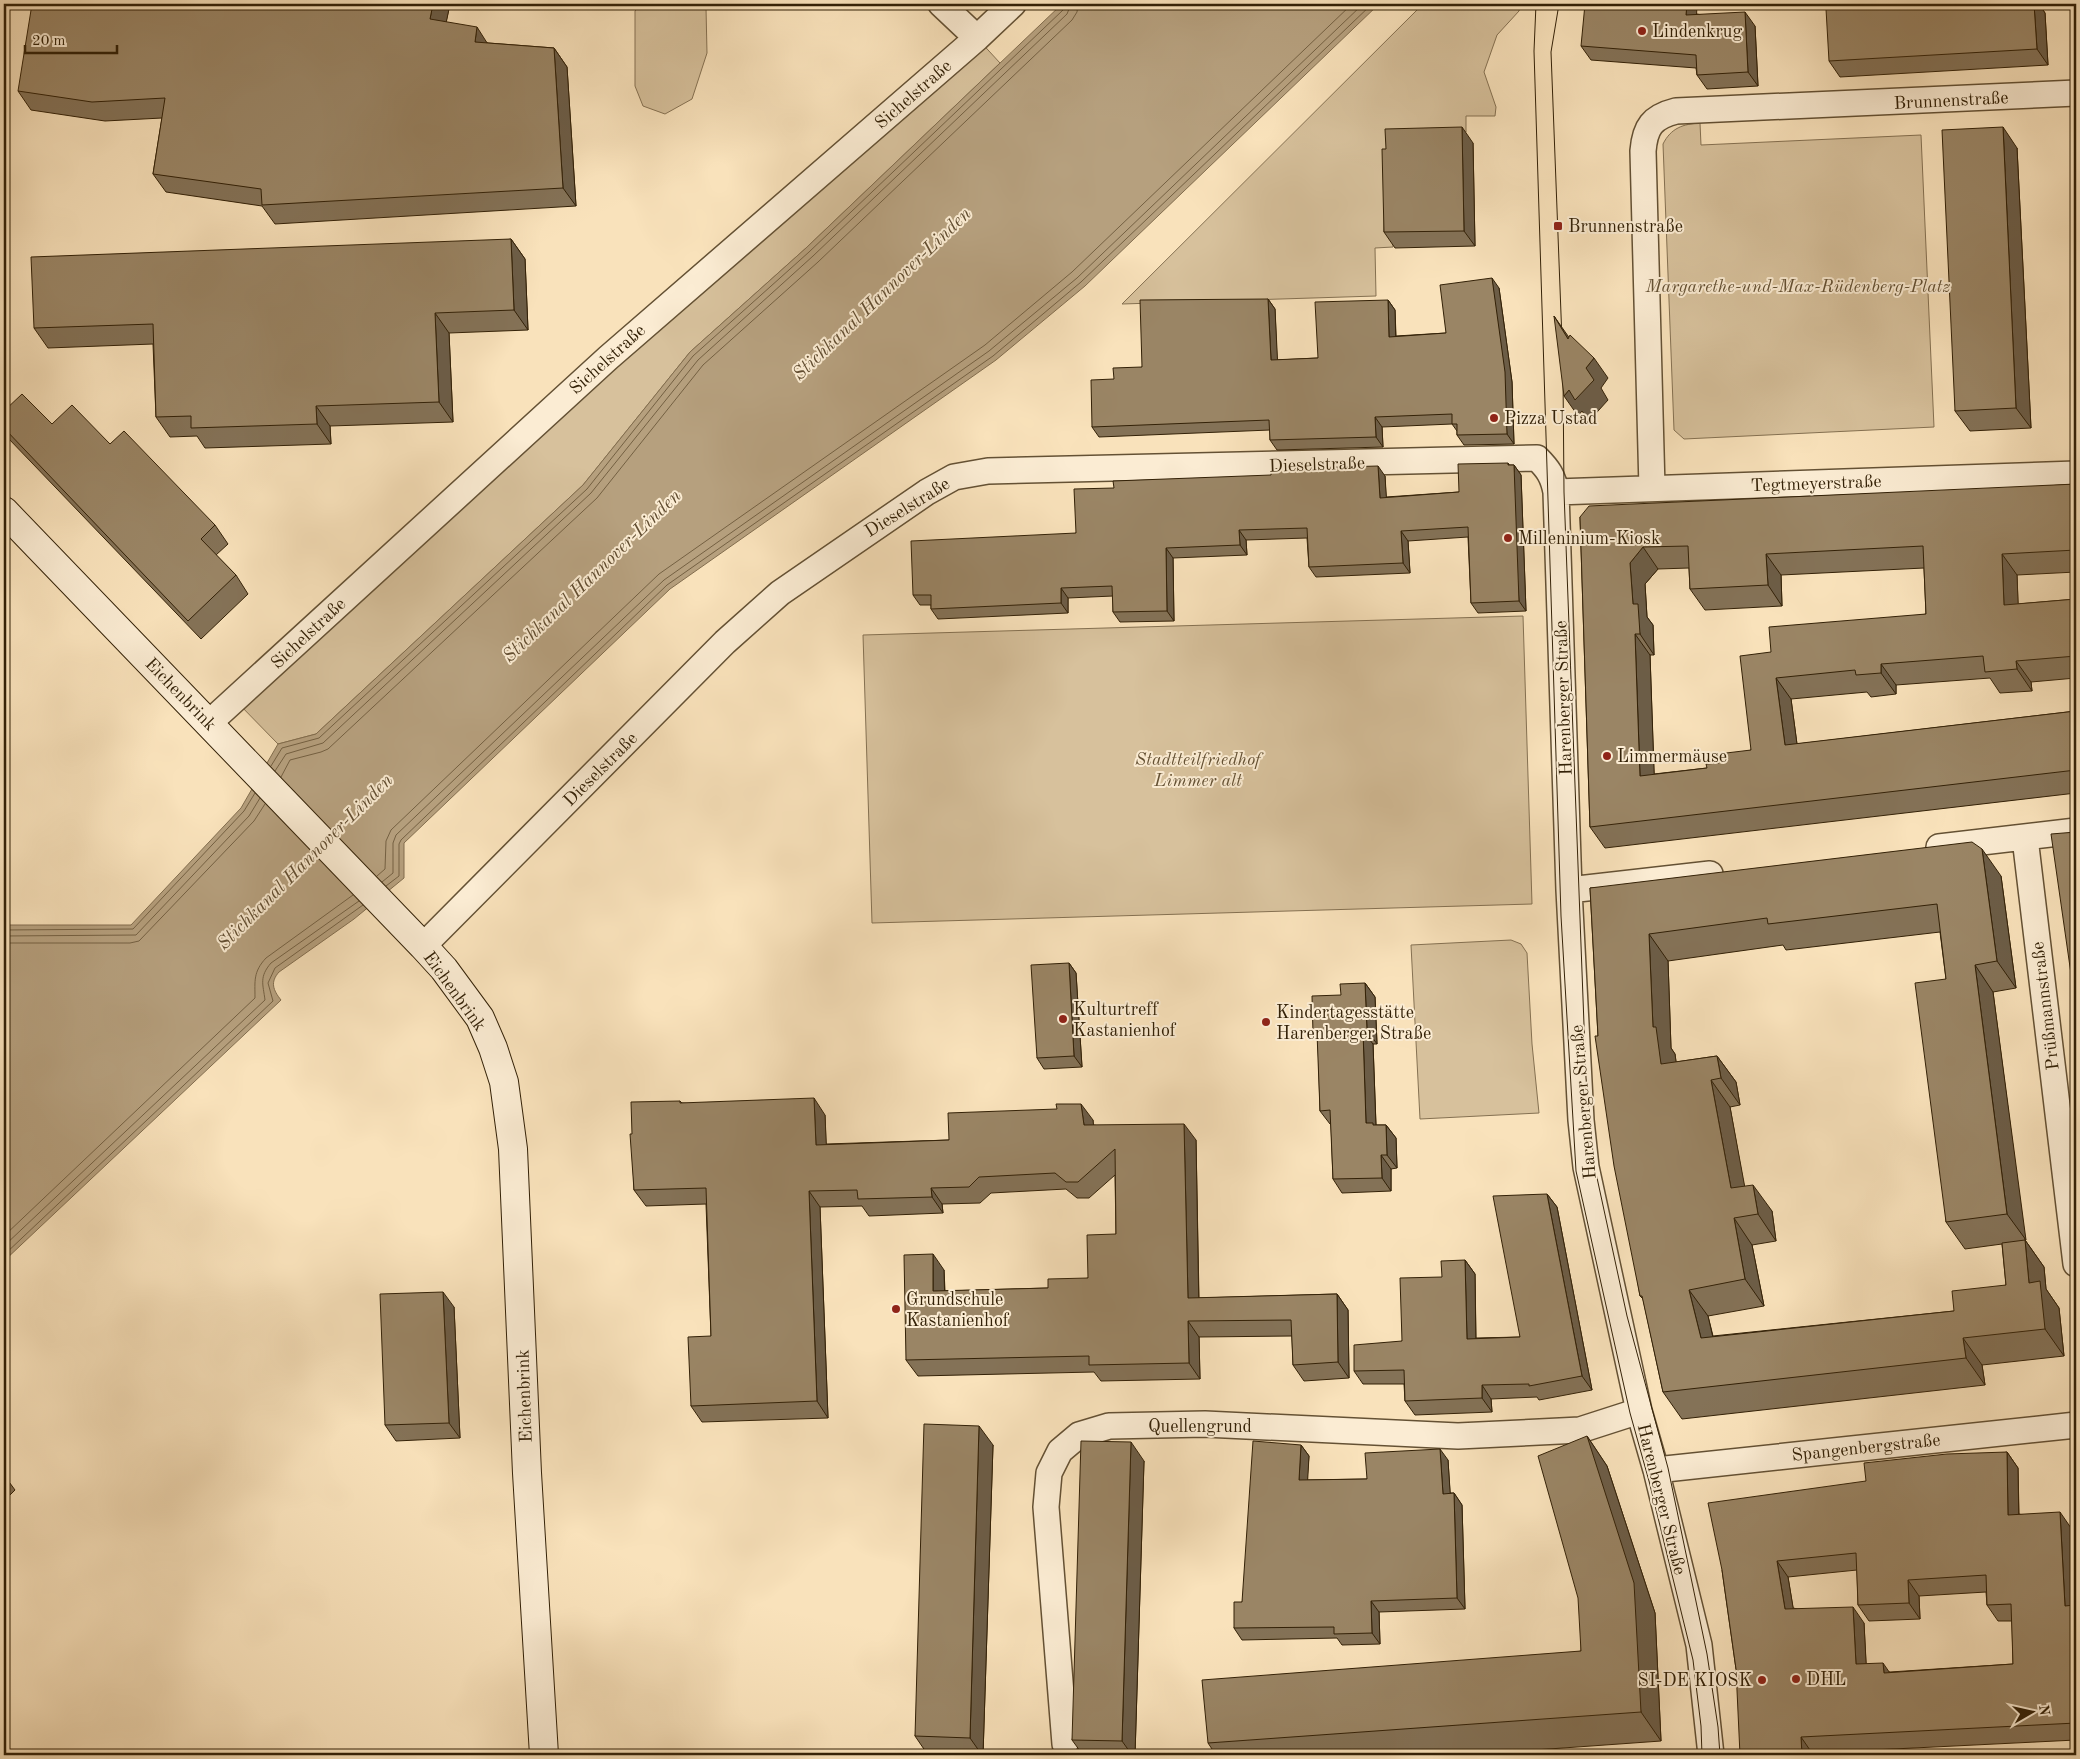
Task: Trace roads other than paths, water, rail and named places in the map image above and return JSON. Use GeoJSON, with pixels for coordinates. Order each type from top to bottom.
{"type":"FeatureCollection","features":[{"type":"Feature","properties":{"kind":"main road","name":"Eichenbrink"},"geometry":{"type":"LineString","coordinates":[[4,511],[423,946],[444,969],[480,1018],[493,1048],[504,1082],[513,1150],[527,1473],[544,1755]]}},
{"type":"Feature","properties":{"kind":"street"},"geometry":{"type":"LineString","coordinates":[[941,4],[977,38]]}},
{"type":"Feature","properties":{"kind":"street","name":"Sichelstraße"},"geometry":{"type":"LineString","coordinates":[[209,723],[608,358],[977,38],[1013,4]]}},
{"type":"Feature","properties":{"kind":"street","name":"Brunnenstraße"},"geometry":{"type":"LineString","coordinates":[[1652,488],[1643,151],[1644,136],[1650,125],[1661,115],[1676,111],[2076,93]]}},
{"type":"Feature","properties":{"kind":"street","name":"Dieselstraße"},"geometry":{"type":"LineString","coordinates":[[423,946],[725,642],[780,593],[884,520],[954,477],[988,471],[1174,468],[1523,457],[1537,458],[1548,468]]}},
{"type":"Feature","properties":{"kind":"street","name":"Harenberger Straße"},"geometry":{"type":"LineString","coordinates":[[1548,468],[1554,479],[1556,492],[1569,890],[1581,1120],[1586,1167],[1639,1411],[1656,1470],[1699,1645],[1711,1755]]}},
{"type":"Feature","properties":{"kind":"street","name":"Tegtmeyerstraße"},"geometry":{"type":"LineString","coordinates":[[1556,492],[2076,474]]}},
{"type":"Feature","properties":{"kind":"street"},"geometry":{"type":"LineString","coordinates":[[1920,850],[2076,831]]}},
{"type":"Feature","properties":{"kind":"street","name":"Prüßmannstraße"},"geometry":{"type":"LineString","coordinates":[[2025,838],[2076,1264]]}},
{"type":"Feature","properties":{"kind":"street"},"geometry":{"type":"LineString","coordinates":[[1569,890],[1736,871]]}},
{"type":"Feature","properties":{"kind":"street","name":"Quellengrund"},"geometry":{"type":"LineString","coordinates":[[1066,1744],[1046,1507],[1049,1473],[1060,1451],[1080,1434],[1109,1426],[1205,1424],[1458,1436],[1580,1430],[1639,1411]]}},
{"type":"Feature","properties":{"kind":"street","name":"Spangenbergstraße"},"geometry":{"type":"LineString","coordinates":[[1656,1470],[2076,1425]]}},
{"type":"Feature","properties":{"kind":"water","name":"Stichkanal Hannover-Linden"},"geometry":{"type":"Polygon","coordinates":[[[1062,4],[1379,4],[1085,286],[996,360],[670,589],[404,843],[404,878],[354,919],[279,972],[274,979],[274,986],[281,1000],[4,1261],[4,925],[131,925],[241,808],[278,744],[316,734],[583,485],[690,352],[806,248],[1062,4]]]}},
{"type":"Feature","properties":{"kind":"tram line"},"geometry":{"type":"LineString","coordinates":[[1536,4],[1534,51],[1561,916],[1576,1171],[1630,1413],[1649,1481],[1693,1660],[1701,1726],[1702,1755]]}},
{"type":"Feature","properties":{"kind":"tram line"},"geometry":{"type":"LineString","coordinates":[[1559,4],[1551,52],[1562,340]]}},
{"type":"Feature","properties":{"kind":"tram line"},"geometry":{"type":"LineString","coordinates":[[1563,375],[1564,492],[1586,1078],[1594,1164],[1627,1316],[1668,1468],[1707,1654],[1718,1727],[1720,1755]]}},
{"type":"Feature","properties":{"kind":"place","name":"Lindenkrug"},"geometry":{"type":"Point","coordinates":[1642,31]}},
{"type":"Feature","properties":{"kind":"place","name":"Brunnenstraße"},"geometry":{"type":"Point","coordinates":[1558,226]}},
{"type":"Feature","properties":{"kind":"place","name":"Pizza Ustad"},"geometry":{"type":"Point","coordinates":[1494,418]}},
{"type":"Feature","properties":{"kind":"place","name":"Milleninium-Kiosk"},"geometry":{"type":"Point","coordinates":[1508,538]}},
{"type":"Feature","properties":{"kind":"place","name":"Limmermäuse"},"geometry":{"type":"Point","coordinates":[1607,756]}},
{"type":"Feature","properties":{"kind":"place","name":"Kulturtreff Kastanienhof"},"geometry":{"type":"Point","coordinates":[1063,1019]}},
{"type":"Feature","properties":{"kind":"place","name":"Kindertagesstätte Harenberger Straße"},"geometry":{"type":"Point","coordinates":[1266,1022]}},
{"type":"Feature","properties":{"kind":"place","name":"Grundschule Kastanienhof"},"geometry":{"type":"Point","coordinates":[896,1309]}},
{"type":"Feature","properties":{"kind":"place","name":"DHL"},"geometry":{"type":"Point","coordinates":[1796,1679]}},
{"type":"Feature","properties":{"kind":"place","name":"SI-DE KIOSK"},"geometry":{"type":"Point","coordinates":[1762,1680]}},
{"type":"Feature","properties":{"kind":"park label","name":"Margarethe-und-Max-Rüdenberg-Platz"},"geometry":{"type":"Point","coordinates":[1798,286]}},
{"type":"Feature","properties":{"kind":"park label","name":"Stadtteilfriedhof Limmer alt"},"geometry":{"type":"Point","coordinates":[1198,770]}}]}
